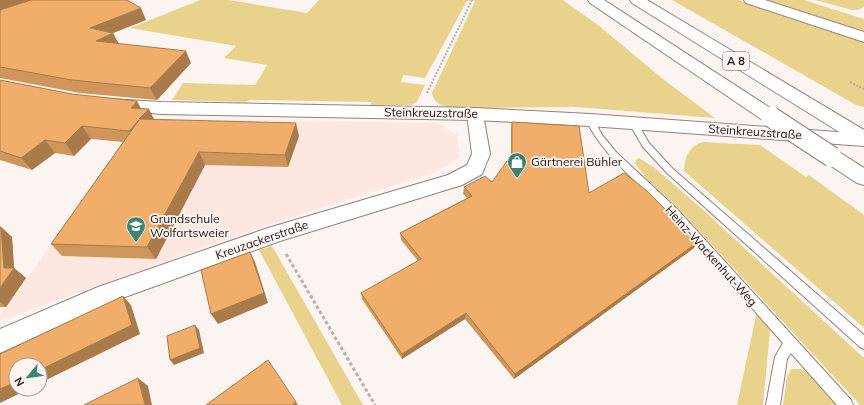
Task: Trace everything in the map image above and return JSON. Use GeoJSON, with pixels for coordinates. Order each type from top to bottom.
{"type":"FeatureCollection","features":[{"type":"Feature","properties":{"kind":"main road","name":"A 8"},"geometry":{"type":"LineString","coordinates":[[595,0],[864,178]]}},
{"type":"Feature","properties":{"kind":"main road","name":"A 8"},"geometry":{"type":"LineString","coordinates":[[637,0],[864,140]]}},
{"type":"Feature","properties":{"kind":"main road"},"geometry":{"type":"LineString","coordinates":[[751,0],[864,37]]}},
{"type":"Feature","properties":{"kind":"main road","name":"Steinkreuzstraße"},"geometry":{"type":"LineString","coordinates":[[91,101],[161,108],[475,114],[590,120],[864,140]]}},
{"type":"Feature","properties":{"kind":"street","name":"Kreuzackerstraße"},"geometry":{"type":"LineString","coordinates":[[0,341],[106,294],[275,234],[455,180],[475,169],[481,154],[475,114]]}},
{"type":"Feature","properties":{"kind":"lane","name":"Heinz-Wackenhut-Weg"},"geometry":{"type":"LineString","coordinates":[[590,120],[598,136],[613,154],[673,212],[846,405]]}},
{"type":"Feature","properties":{"kind":"lane"},"geometry":{"type":"LineString","coordinates":[[633,123],[646,145],[670,171],[864,343]]}},
{"type":"Feature","properties":{"kind":"lane"},"geometry":{"type":"LineString","coordinates":[[773,405],[781,357],[790,343]]}},
{"type":"Feature","properties":{"kind":"path"},"geometry":{"type":"LineString","coordinates":[[422,113],[425,99],[472,0]]}},
{"type":"Feature","properties":{"kind":"path"},"geometry":{"type":"LineString","coordinates":[[850,82],[864,89]]}},
{"type":"Feature","properties":{"kind":"path"},"geometry":{"type":"LineString","coordinates":[[275,234],[375,405]]}},
{"type":"Feature","properties":{"kind":"shaded area"},"geometry":{"type":"Polygon","coordinates":[[[200,0],[229,0],[307,13],[319,0],[563,0],[598,25],[663,79],[715,118],[576,107],[451,108],[441,105],[436,102],[432,93],[475,1],[467,1],[425,78],[403,75],[401,82],[425,85],[417,102],[411,105],[371,105],[371,102],[249,100],[247,102],[172,100],[183,83],[255,85],[267,65],[224,58],[236,46],[130,28],[200,0]]]}},
{"type":"Feature","properties":{"kind":"shaded area"},"geometry":{"type":"Polygon","coordinates":[[[672,0],[738,0],[864,42],[864,107],[856,105],[672,0]]]}},
{"type":"Feature","properties":{"kind":"shaded area"},"geometry":{"type":"Polygon","coordinates":[[[762,0],[804,0],[864,19],[864,33],[762,0]]]}},
{"type":"Feature","properties":{"kind":"shaded area"},"geometry":{"type":"Polygon","coordinates":[[[815,0],[864,0],[864,7],[858,10],[852,10],[815,0]]]}},
{"type":"Feature","properties":{"kind":"shaded area","name":"Grundschule Wolfartsweier"},"geometry":{"type":"Polygon","coordinates":[[[159,119],[438,123],[457,135],[460,157],[436,172],[292,217],[0,321],[0,315],[129,138],[144,138],[159,119]]]}},
{"type":"Feature","properties":{"kind":"shaded area"},"geometry":{"type":"Polygon","coordinates":[[[703,142],[760,145],[806,177],[809,175],[864,215],[864,328],[684,171],[685,161],[689,152],[694,146],[703,142]]]}},
{"type":"Feature","properties":{"kind":"shaded area"},"geometry":{"type":"Polygon","coordinates":[[[639,158],[655,168],[701,208],[864,358],[864,405],[860,405],[679,209],[646,178],[635,163],[639,158]]]}},
{"type":"Feature","properties":{"kind":"shaded area"},"geometry":{"type":"Polygon","coordinates":[[[272,246],[363,405],[342,405],[259,250],[272,246]]]}},
{"type":"Feature","properties":{"kind":"shaded area"},"geometry":{"type":"Polygon","coordinates":[[[757,311],[766,322],[770,331],[763,405],[737,405],[757,311]]]}},
{"type":"Feature","properties":{"kind":"shaded area"},"geometry":{"type":"Polygon","coordinates":[[[791,369],[801,369],[808,373],[837,405],[783,405],[787,377],[791,369]]]}},
{"type":"Feature","properties":{"kind":"building"},"geometry":{"type":"Polygon","coordinates":[[[31,0],[127,0],[141,8],[90,28],[113,33],[96,41],[186,51],[150,88],[72,80],[0,67],[0,10],[31,0]]]}},
{"type":"Feature","properties":{"kind":"building"},"geometry":{"type":"Polygon","coordinates":[[[0,80],[72,94],[137,101],[131,108],[149,109],[139,119],[296,123],[285,155],[199,152],[147,247],[51,244],[139,120],[129,131],[82,126],[65,143],[45,140],[21,158],[0,151],[0,80]]]}},
{"type":"Feature","properties":{"kind":"building"},"geometry":{"type":"Polygon","coordinates":[[[512,122],[579,126],[589,193],[624,173],[646,190],[698,242],[515,374],[466,313],[402,354],[361,293],[421,259],[400,233],[472,196],[464,187],[485,176],[492,182],[512,154],[512,122]]]}},
{"type":"Feature","properties":{"kind":"building"},"geometry":{"type":"Polygon","coordinates":[[[0,227],[4,268],[14,268],[0,288],[0,227]]]}},
{"type":"Feature","properties":{"kind":"building"},"geometry":{"type":"Polygon","coordinates":[[[250,252],[264,293],[211,314],[201,270],[250,252]]]}},
{"type":"Feature","properties":{"kind":"building"},"geometry":{"type":"Polygon","coordinates":[[[123,296],[132,325],[48,366],[48,357],[8,357],[8,386],[0,389],[0,354],[123,296]]]}},
{"type":"Feature","properties":{"kind":"building"},"geometry":{"type":"Polygon","coordinates":[[[195,325],[200,348],[170,360],[167,336],[195,325]]]}},
{"type":"Feature","properties":{"kind":"building"},"geometry":{"type":"Polygon","coordinates":[[[268,360],[296,402],[292,405],[206,405],[268,360]]]}},
{"type":"Feature","properties":{"kind":"building"},"geometry":{"type":"Polygon","coordinates":[[[138,378],[145,405],[84,405],[138,378]]]}},
{"type":"Feature","properties":{"kind":"place","name":"Gärtnerei Bühler"},"geometry":{"type":"Point","coordinates":[517,179]}},
{"type":"Feature","properties":{"kind":"place","name":"Grundschule Wolfartsweier"},"geometry":{"type":"Point","coordinates":[136,243]}}]}
